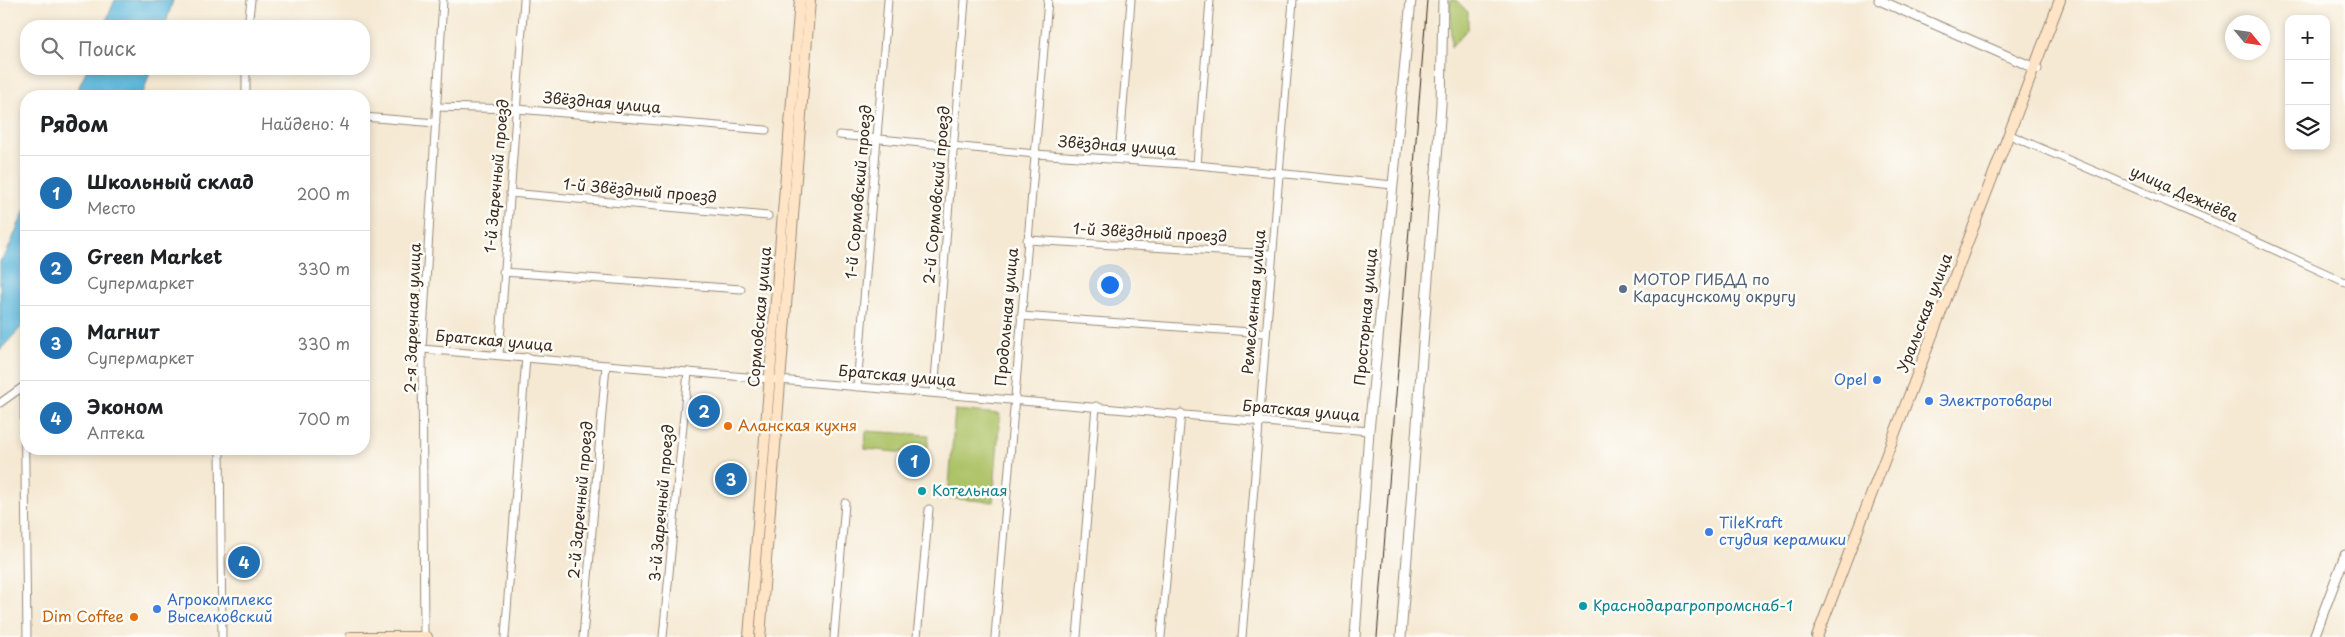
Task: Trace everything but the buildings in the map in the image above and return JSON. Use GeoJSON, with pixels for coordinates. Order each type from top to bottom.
{"type":"FeatureCollection","features":[{"type":"Feature","properties":{"kind":"main road","name":"Сормовская улица"},"geometry":{"type":"LineString","coordinates":[[760,637],[800,0]]}},
{"type":"Feature","properties":{"kind":"main road","name":"Сормовская улица"},"geometry":{"type":"LineString","coordinates":[[749,637],[810,0]]}},
{"type":"Feature","properties":{"kind":"main road","name":"Уральская улица"},"geometry":{"type":"LineString","coordinates":[[1819,637],[2061,0]]}},
{"type":"Feature","properties":{"kind":"main road"},"geometry":{"type":"LineString","coordinates":[[351,637],[425,637]]}},
{"type":"Feature","properties":{"kind":"street"},"geometry":{"type":"LineString","coordinates":[[249,20],[251,0]]}},
{"type":"Feature","properties":{"kind":"street","name":"2-я Заречная улица"},"geometry":{"type":"LineString","coordinates":[[425,637],[422,349],[443,0]]}},
{"type":"Feature","properties":{"kind":"street","name":"1-й Заречный проезд"},"geometry":{"type":"LineString","coordinates":[[499,354],[503,272],[524,0]]}},
{"type":"Feature","properties":{"kind":"street","name":"1-й Сормовский проезд"},"geometry":{"type":"LineString","coordinates":[[857,387],[888,0]]}},
{"type":"Feature","properties":{"kind":"street","name":"2-й Сормовский проезд"},"geometry":{"type":"LineString","coordinates":[[934,393],[966,0]]}},
{"type":"Feature","properties":{"kind":"street","name":"Продольная улица"},"geometry":{"type":"LineString","coordinates":[[995,637],[1048,0]]}},
{"type":"Feature","properties":{"kind":"street"},"geometry":{"type":"LineString","coordinates":[[1119,159],[1131,0]]}},
{"type":"Feature","properties":{"kind":"street"},"geometry":{"type":"LineString","coordinates":[[1196,165],[1210,0]]}},
{"type":"Feature","properties":{"kind":"street","name":"Ремесленная улица"},"geometry":{"type":"LineString","coordinates":[[1242,637],[1264,333],[1280,173],[1293,0]]}},
{"type":"Feature","properties":{"kind":"street","name":"Просторная улица"},"geometry":{"type":"LineString","coordinates":[[1355,637],[1369,431],[1411,0]]}},
{"type":"Feature","properties":{"kind":"street"},"geometry":{"type":"LineString","coordinates":[[1401,637],[1441,105],[1443,0]]}},
{"type":"Feature","properties":{"kind":"street"},"geometry":{"type":"LineString","coordinates":[[1879,0],[2036,69]]}},
{"type":"Feature","properties":{"kind":"street"},"geometry":{"type":"LineString","coordinates":[[246,75],[246,90]]}},
{"type":"Feature","properties":{"kind":"street","name":"Звёздная улица"},"geometry":{"type":"LineString","coordinates":[[436,107],[517,109],[766,130]]}},
{"type":"Feature","properties":{"kind":"street"},"geometry":{"type":"LineString","coordinates":[[370,118],[436,123]]}},
{"type":"Feature","properties":{"kind":"street","name":"Звёздная улица"},"geometry":{"type":"LineString","coordinates":[[839,135],[1035,154],[1196,165],[1393,185]]}},
{"type":"Feature","properties":{"kind":"street","name":"улица Дежнёва"},"geometry":{"type":"LineString","coordinates":[[2011,135],[2202,217],[2345,282]]}},
{"type":"Feature","properties":{"kind":"street","name":"1-й Звёздный проезд"},"geometry":{"type":"LineString","coordinates":[[510,193],[768,216]]}},
{"type":"Feature","properties":{"kind":"street","name":"1-й Звёздный проезд"},"geometry":{"type":"LineString","coordinates":[[1027,240],[1272,254]]}},
{"type":"Feature","properties":{"kind":"street"},"geometry":{"type":"LineString","coordinates":[[503,272],[741,289]]}},
{"type":"Feature","properties":{"kind":"street"},"geometry":{"type":"LineString","coordinates":[[1021,316],[1264,333]]}},
{"type":"Feature","properties":{"kind":"street","name":"Братская улица"},"geometry":{"type":"LineString","coordinates":[[422,349],[1181,413],[1369,431]]}},
{"type":"Feature","properties":{"kind":"street"},"geometry":{"type":"LineString","coordinates":[[505,637],[526,357]]}},
{"type":"Feature","properties":{"kind":"street","name":"2-й Заречный проезд"},"geometry":{"type":"LineString","coordinates":[[583,637],[606,364]]}},
{"type":"Feature","properties":{"kind":"street","name":"3-й Заречный проезд"},"geometry":{"type":"LineString","coordinates":[[663,637],[688,372]]}},
{"type":"Feature","properties":{"kind":"street"},"geometry":{"type":"LineString","coordinates":[[0,403],[20,389]]}},
{"type":"Feature","properties":{"kind":"street"},"geometry":{"type":"LineString","coordinates":[[1077,637],[1096,406]]}},
{"type":"Feature","properties":{"kind":"street"},"geometry":{"type":"LineString","coordinates":[[1161,637],[1181,413]]}},
{"type":"Feature","properties":{"kind":"street"},"geometry":{"type":"LineString","coordinates":[[26,455],[27,637]]}},
{"type":"Feature","properties":{"kind":"street"},"geometry":{"type":"LineString","coordinates":[[220,455],[222,637]]}},
{"type":"Feature","properties":{"kind":"street"},"geometry":{"type":"LineString","coordinates":[[834,637],[845,503]]}},
{"type":"Feature","properties":{"kind":"street"},"geometry":{"type":"LineString","coordinates":[[917,637],[929,509]]}},
{"type":"Feature","properties":{"kind":"street"},"geometry":{"type":"LineString","coordinates":[[2314,637],[2345,555]]}},
{"type":"Feature","properties":{"kind":"green space"},"geometry":{"type":"Polygon","coordinates":[[[1450,0],[1456,0],[1468,12],[1468,28],[1451,48],[1450,0]]]}},
{"type":"Feature","properties":{"kind":"green space"},"geometry":{"type":"Polygon","coordinates":[[[955,410],[1000,414],[993,502],[948,498],[955,410]]]}},
{"type":"Feature","properties":{"kind":"green space"},"geometry":{"type":"Polygon","coordinates":[[[866,431],[929,435],[927,455],[865,449],[866,431]]]}},
{"type":"Feature","properties":{"kind":"water"},"geometry":{"type":"Polygon","coordinates":[[[115,0],[173,0],[167,20],[107,20],[115,0]]]}},
{"type":"Feature","properties":{"kind":"water"},"geometry":{"type":"Polygon","coordinates":[[[84,75],[149,75],[144,90],[78,90],[84,75]]]}},
{"type":"Feature","properties":{"kind":"water"},"geometry":{"type":"Polygon","coordinates":[[[20,221],[20,328],[0,350],[0,261],[7,252],[20,221]]]}},
{"type":"Feature","properties":{"kind":"tram line"},"geometry":{"type":"LineString","coordinates":[[1377,637],[1427,0]]}},
{"type":"Feature","properties":{"kind":"place","name":"МОТОР ГИБДД по Карасунскому округу"},"geometry":{"type":"Point","coordinates":[1623,289]}},
{"type":"Feature","properties":{"kind":"place","name":"Opel"},"geometry":{"type":"Point","coordinates":[1877,380]}},
{"type":"Feature","properties":{"kind":"place","name":"Электротовары"},"geometry":{"type":"Point","coordinates":[1929,401]}},
{"type":"Feature","properties":{"kind":"place","name":"Green Market"},"geometry":{"type":"Point","coordinates":[704,411]}},
{"type":"Feature","properties":{"kind":"place","name":"Аланская кухня"},"geometry":{"type":"Point","coordinates":[728,426]}},
{"type":"Feature","properties":{"kind":"place","name":"Школьный склад"},"geometry":{"type":"Point","coordinates":[914,461]}},
{"type":"Feature","properties":{"kind":"place","name":"Магнит"},"geometry":{"type":"Point","coordinates":[731,479]}},
{"type":"Feature","properties":{"kind":"place","name":"Котельная"},"geometry":{"type":"Point","coordinates":[922,491]}},
{"type":"Feature","properties":{"kind":"place","name":"TileKraft студия керамики"},"geometry":{"type":"Point","coordinates":[1709,532]}},
{"type":"Feature","properties":{"kind":"place","name":"Эконом"},"geometry":{"type":"Point","coordinates":[244,562]}},
{"type":"Feature","properties":{"kind":"place","name":"Краснодарагропромснаб-1"},"geometry":{"type":"Point","coordinates":[1583,606]}},
{"type":"Feature","properties":{"kind":"place","name":"Агрокомплекс Выселковский"},"geometry":{"type":"Point","coordinates":[157,609]}},
{"type":"Feature","properties":{"kind":"place","name":"Dim Coffee"},"geometry":{"type":"Point","coordinates":[134,617]}}]}
